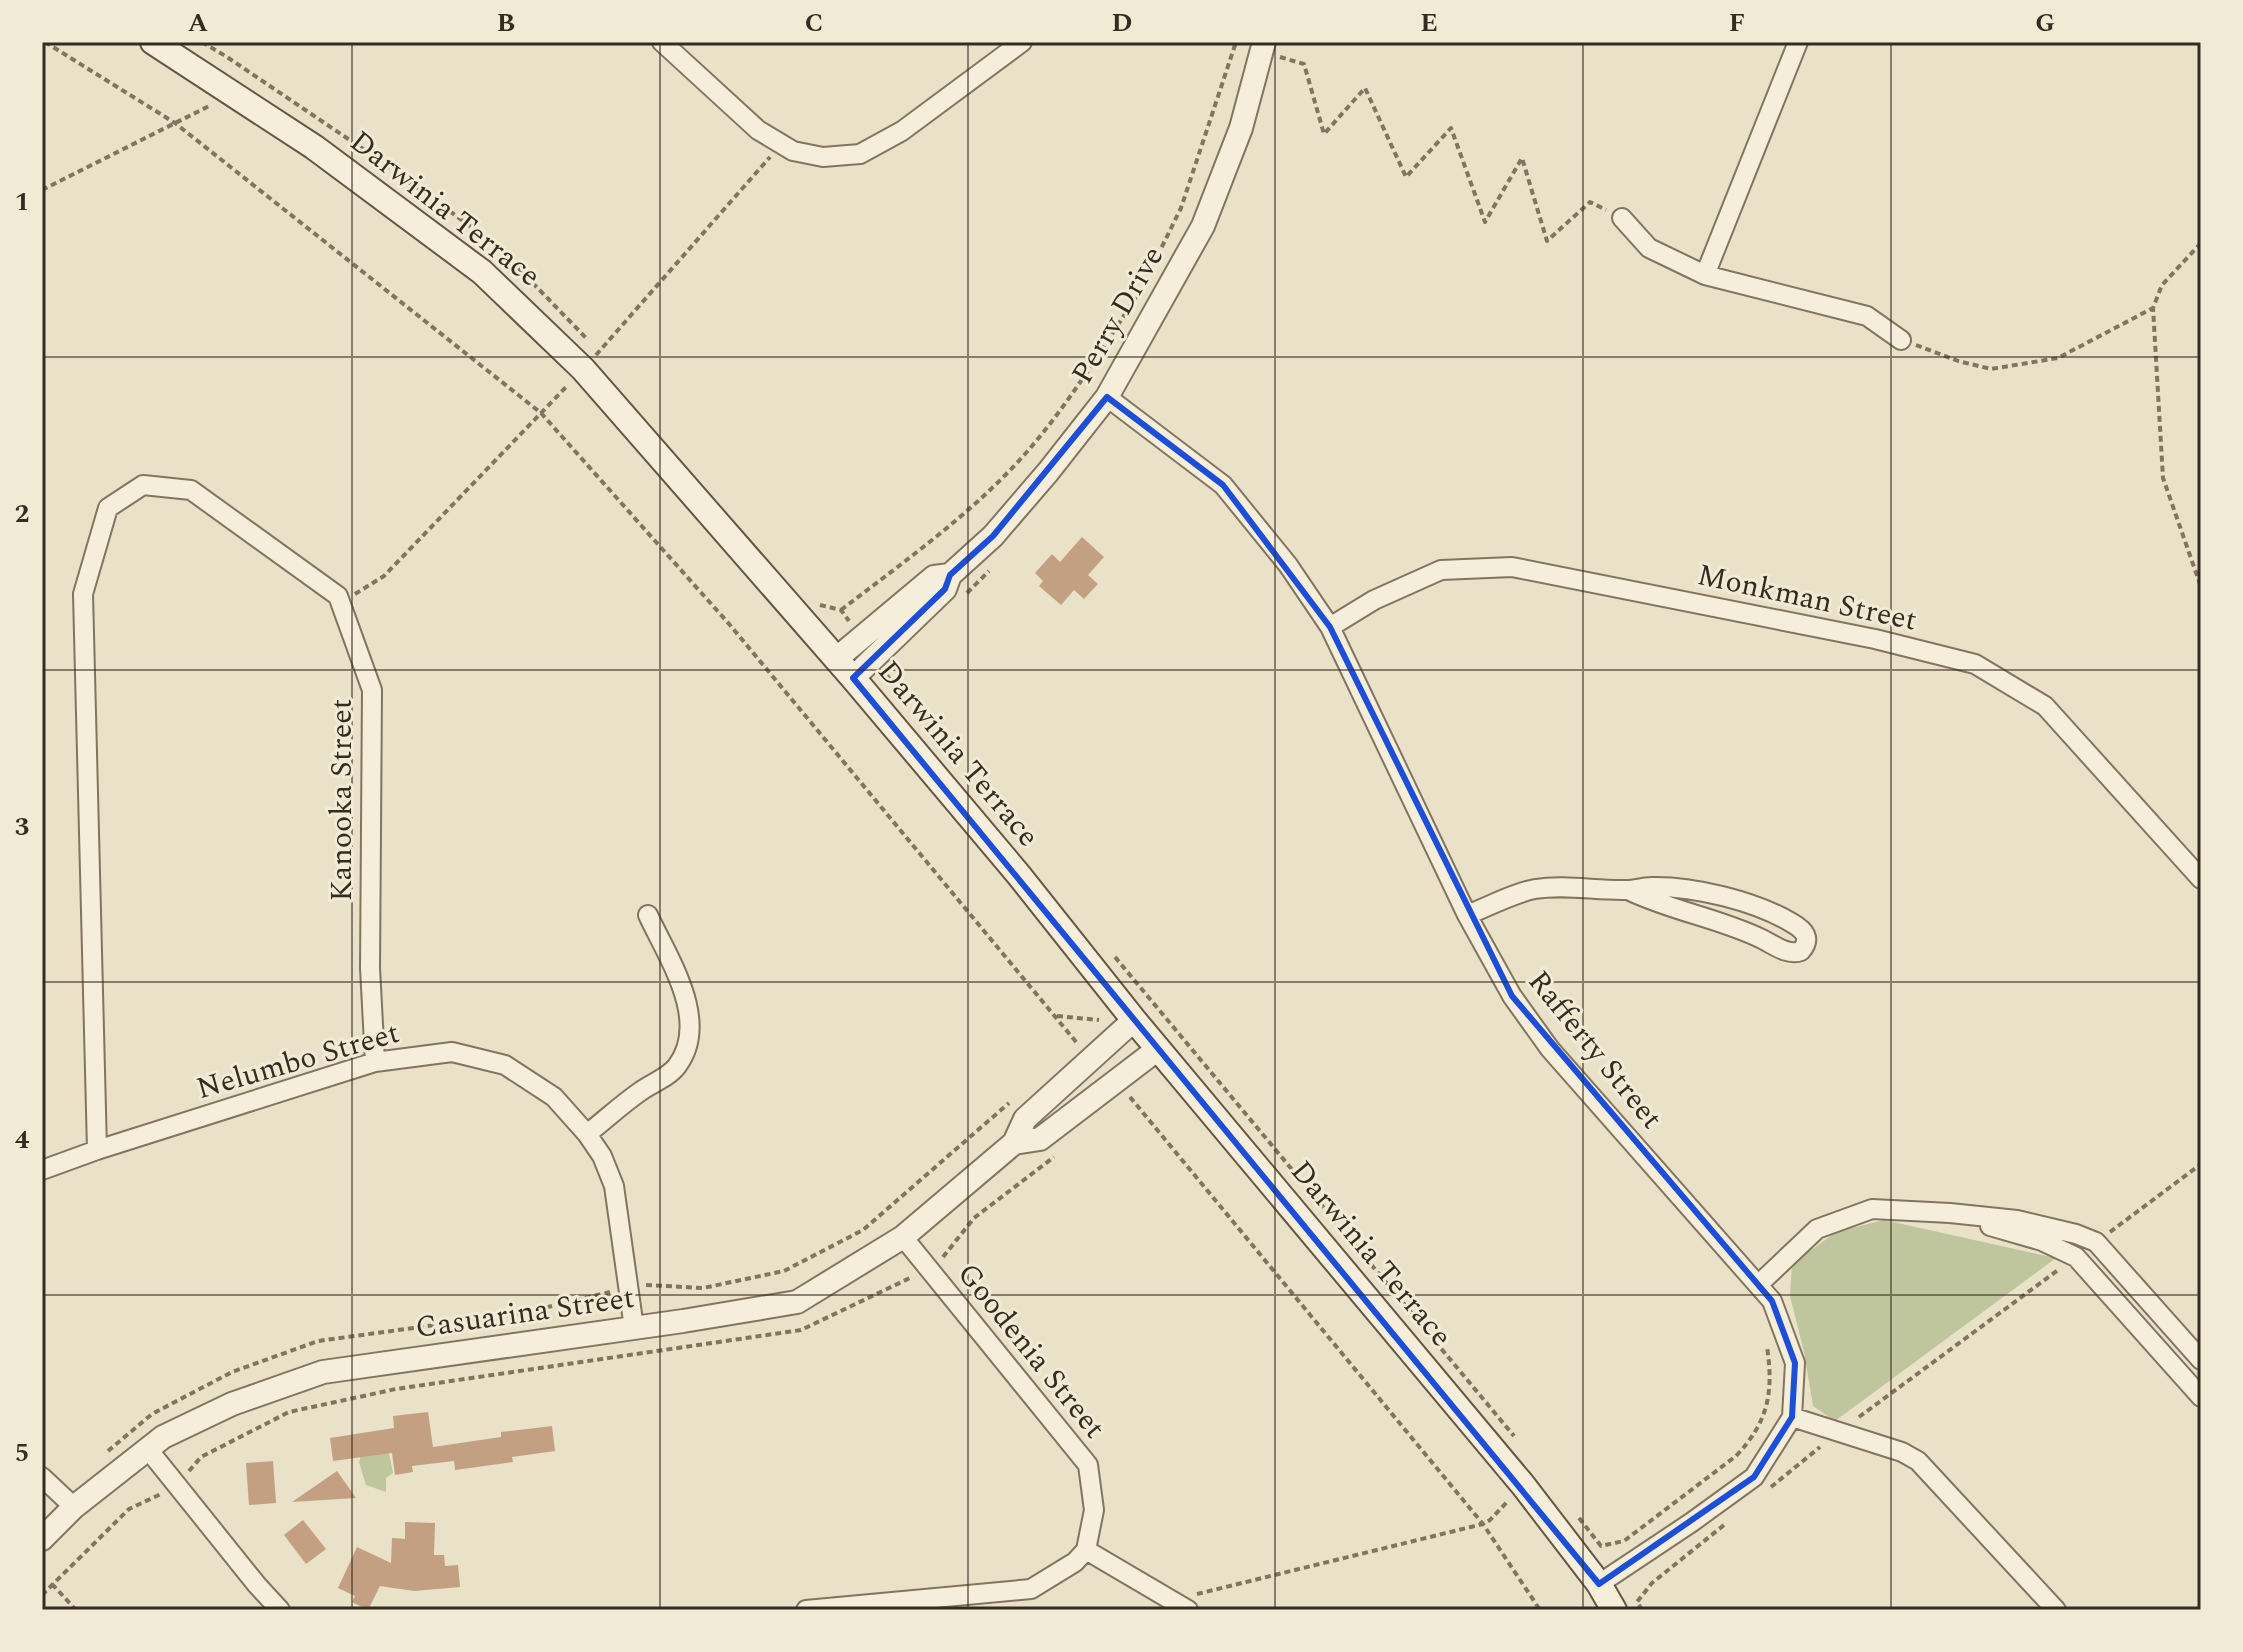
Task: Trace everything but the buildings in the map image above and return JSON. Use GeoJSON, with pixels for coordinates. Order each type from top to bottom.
{"type":"FeatureCollection","features":[{"type":"Feature","properties":{"kind":"main road","name":"Darwinia Terrace"},"geometry":{"type":"LineString","coordinates":[[153,42],[314,147],[482,272],[583,369],[853,678],[1018,874],[1134,1020],[1523,1485],[1599,1584],[1614,1610]]}},
{"type":"Feature","properties":{"kind":"street"},"geometry":{"type":"LineString","coordinates":[[662,42],[758,130],[793,151],[823,157],[860,154],[902,131],[1022,42]]}},
{"type":"Feature","properties":{"kind":"street","name":"Perry Drive"},"geometry":{"type":"LineString","coordinates":[[853,678],[945,589],[950,575],[993,536],[1107,397],[1203,226],[1241,128],[1264,42]]}},
{"type":"Feature","properties":{"kind":"street"},"geometry":{"type":"LineString","coordinates":[[1705,275],[1798,42]]}},
{"type":"Feature","properties":{"kind":"street"},"geometry":{"type":"LineString","coordinates":[[1622,218],[1649,248],[1705,275],[1867,316],[1901,340]]}},
{"type":"Feature","properties":{"kind":"street","name":"Rafferty Street"},"geometry":{"type":"LineString","coordinates":[[1107,397],[1223,485],[1288,565],[1330,627],[1467,915],[1512,996],[1550,1049],[1772,1301],[1795,1363],[1792,1417],[1754,1477],[1599,1584]]}},
{"type":"Feature","properties":{"kind":"street","name":"Kanooka Street"},"geometry":{"type":"LineString","coordinates":[[97,1150],[83,594],[108,508],[143,485],[191,490],[338,596],[372,690],[370,968],[375,1062]]}},
{"type":"Feature","properties":{"kind":"street","name":"Monkman Street"},"geometry":{"type":"LineString","coordinates":[[1330,627],[1374,600],[1441,570],[1512,567],[1875,639],[1975,664],[2045,706],[2201,879]]}},
{"type":"Feature","properties":{"kind":"street","name":"Perry Drive"},"geometry":{"type":"LineString","coordinates":[[836,659],[934,577],[950,575]]}},
{"type":"Feature","properties":{"kind":"street"},"geometry":{"type":"LineString","coordinates":[[1467,915],[1533,889],[1580,887],[1628,890],[1649,886],[1733,900],[1771,912],[1805,932],[1806,943],[1799,952],[1790,953],[1746,931],[1652,902],[1628,890]]}},
{"type":"Feature","properties":{"kind":"street"},"geometry":{"type":"LineString","coordinates":[[587,1134],[676,1068],[689,1044],[690,1015],[677,975],[648,915]]}},
{"type":"Feature","properties":{"kind":"street","name":"Casuarina Street"},"geometry":{"type":"LineString","coordinates":[[42,1539],[74,1507],[147,1448],[232,1404],[323,1372],[797,1302],[903,1237],[1014,1143],[1025,1119],[1134,1020]]}},
{"type":"Feature","properties":{"kind":"street","name":"Casuarina Street"},"geometry":{"type":"LineString","coordinates":[[1014,1143],[1040,1139],[1158,1049]]}},
{"type":"Feature","properties":{"kind":"street","name":"Nelumbo Street"},"geometry":{"type":"LineString","coordinates":[[42,1170],[375,1062],[452,1052],[505,1065],[554,1097],[602,1156],[614,1186],[634,1328]]}},
{"type":"Feature","properties":{"kind":"street"},"geometry":{"type":"LineString","coordinates":[[1759,1284],[1817,1229],[1872,1209],[2017,1220],[2096,1242],[2201,1360]]}},
{"type":"Feature","properties":{"kind":"street"},"geometry":{"type":"LineString","coordinates":[[1950,1213],[2042,1241],[2076,1257],[2201,1397]]}},
{"type":"Feature","properties":{"kind":"street","name":"Goodenia Street"},"geometry":{"type":"LineString","coordinates":[[903,1237],[1088,1465],[1094,1510],[1086,1550]]}},
{"type":"Feature","properties":{"kind":"street"},"geometry":{"type":"LineString","coordinates":[[1792,1417],[1902,1452],[1918,1461],[2056,1610]]}},
{"type":"Feature","properties":{"kind":"street"},"geometry":{"type":"LineString","coordinates":[[147,1448],[280,1610]]}},
{"type":"Feature","properties":{"kind":"street"},"geometry":{"type":"LineString","coordinates":[[42,1477],[74,1507]]}},
{"type":"Feature","properties":{"kind":"street"},"geometry":{"type":"LineString","coordinates":[[806,1610],[901,1606],[1031,1589],[1075,1562],[1086,1550],[1180,1605]]}},
{"type":"Feature","properties":{"kind":"path"},"geometry":{"type":"LineString","coordinates":[[45,42],[175,123],[541,413],[750,649],[1077,1043],[1085,1065]]}},
{"type":"Feature","properties":{"kind":"path"},"geometry":{"type":"LineString","coordinates":[[841,610],[961,517],[1015,464],[1071,397],[1140,291],[1181,208],[1236,42]]}},
{"type":"Feature","properties":{"kind":"path"},"geometry":{"type":"LineString","coordinates":[[1294,61],[1304,64],[1324,134],[1365,88],[1406,177],[1451,128],[1485,222],[1522,158],[1547,241],[1590,202],[1622,218]]}},
{"type":"Feature","properties":{"kind":"path"},"geometry":{"type":"LineString","coordinates":[[42,190],[225,98],[227,89]]}},
{"type":"Feature","properties":{"kind":"path"},"geometry":{"type":"LineString","coordinates":[[340,604],[384,576],[541,413],[782,144]]}},
{"type":"Feature","properties":{"kind":"path"},"geometry":{"type":"LineString","coordinates":[[2201,243],[2162,285],[2153,308],[2163,478],[2201,587]]}},
{"type":"Feature","properties":{"kind":"path"},"geometry":{"type":"LineString","coordinates":[[1901,340],[1958,361],[1991,369],[2058,358],[2153,308]]}},
{"type":"Feature","properties":{"kind":"path"},"geometry":{"type":"LineString","coordinates":[[1105,1089],[1131,1098],[1483,1524],[1540,1610]]}},
{"type":"Feature","properties":{"kind":"path"},"geometry":{"type":"LineString","coordinates":[[105,1453],[152,1414],[232,1372],[318,1341],[523,1313],[629,1287],[703,1288],[784,1271],[863,1230],[1018,1095]]}},
{"type":"Feature","properties":{"kind":"path"},"geometry":{"type":"LineString","coordinates":[[1839,1432],[1990,1321]]}},
{"type":"Feature","properties":{"kind":"path"},"geometry":{"type":"LineString","coordinates":[[1624,1541],[1714,1474],[1752,1439],[1765,1417],[1769,1395],[1766,1340]]}},
{"type":"Feature","properties":{"kind":"path"},"geometry":{"type":"LineString","coordinates":[[1180,1605],[1483,1524],[1523,1485]]}},
{"type":"Feature","properties":{"kind":"path"},"geometry":{"type":"LineString","coordinates":[[1642,1610],[1637,1602],[1652,1583]]}},
{"type":"Feature","properties":{"kind":"path"},"geometry":{"type":"LineString","coordinates":[[52,1584],[76,1610]]}},
{"type":"Feature","properties":{"kind":"highlighted area"},"geometry":{"type":"Polygon","coordinates":[[[1107,397],[1223,485],[1330,627],[1512,996],[1772,1301],[1795,1363],[1792,1417],[1754,1477],[1599,1584],[853,678],[945,589],[950,575],[993,536],[1107,397]]]}},
{"type":"Feature","properties":{"kind":"green space"},"geometry":{"type":"Polygon","coordinates":[[[1884,1220],[2056,1258],[1835,1421],[1813,1406],[1790,1296],[1792,1264],[1836,1232],[1884,1220]]]}},
{"type":"Feature","properties":{"kind":"green space"},"geometry":{"type":"Polygon","coordinates":[[[362,1452],[389,1453],[393,1473],[386,1478],[386,1492],[366,1485],[359,1462],[362,1452]]]}}]}
